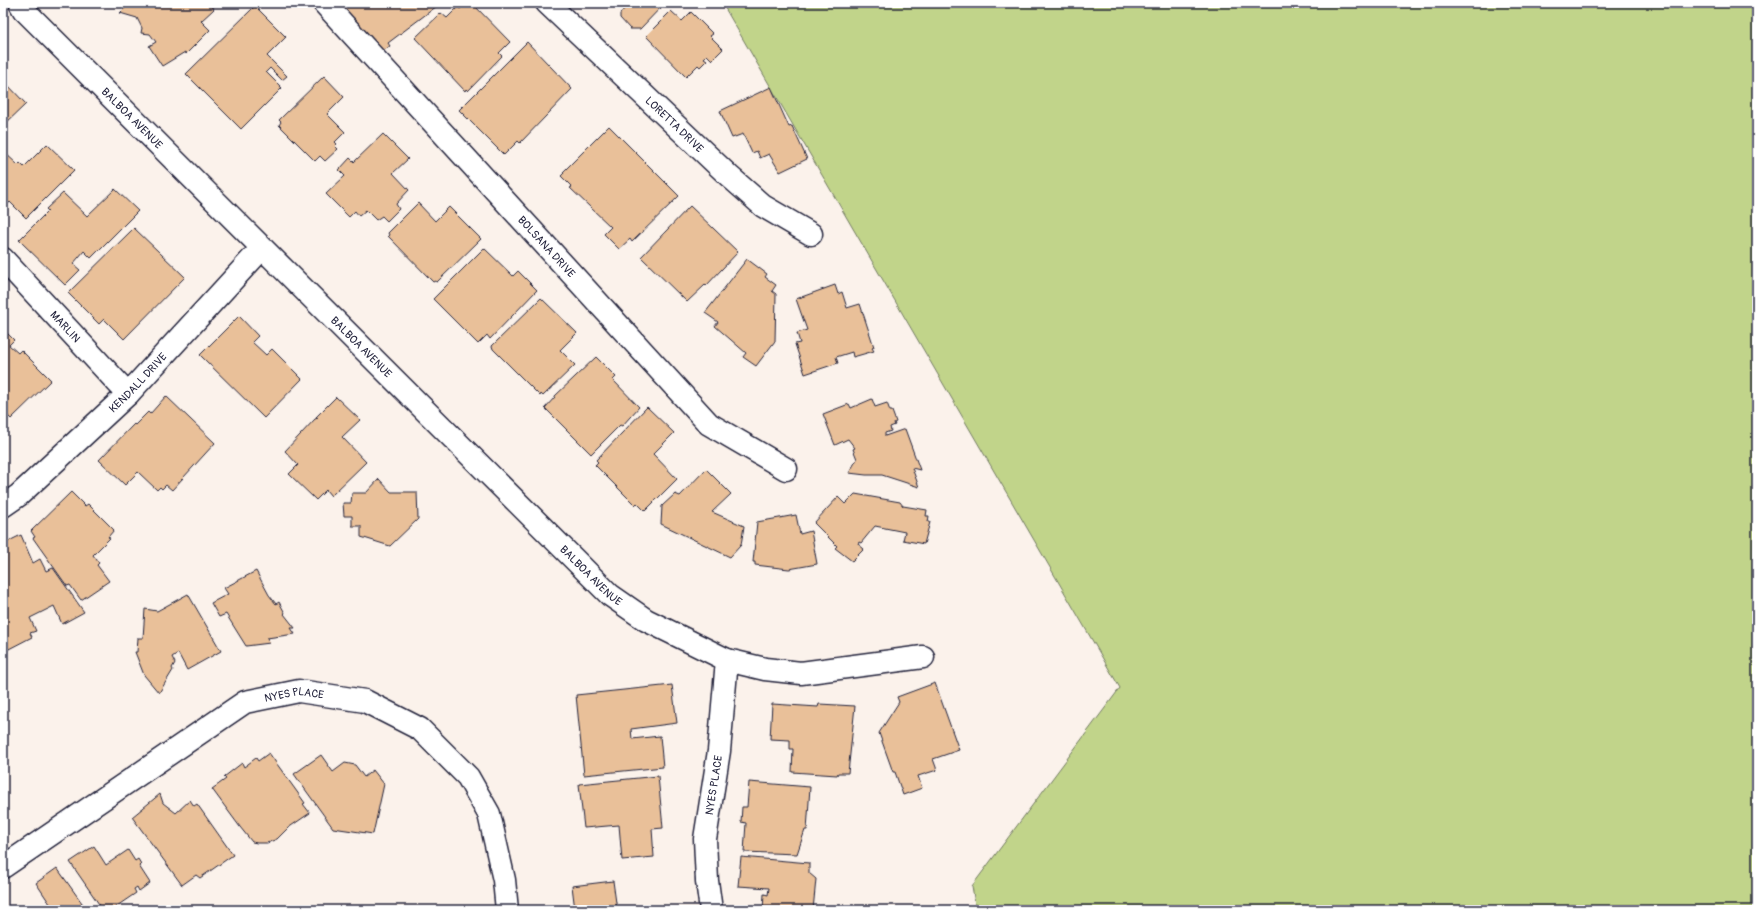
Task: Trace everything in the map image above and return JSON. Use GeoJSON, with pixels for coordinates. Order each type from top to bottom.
{"type":"FeatureCollection","features":[{"type":"Feature","properties":{"kind":"street","name":"BALBOA AVENUE"},"geometry":{"type":"LineString","coordinates":[[20,3],[24,10],[610,595],[646,620],[727,660],[765,668],[801,673],[923,657]]}},
{"type":"Feature","properties":{"kind":"street","name":"BOLSANA DRIVE"},"geometry":{"type":"LineString","coordinates":[[324,3],[709,424],[786,469]]}},
{"type":"Feature","properties":{"kind":"street","name":"LORETTA DRIVE"},"geometry":{"type":"LineString","coordinates":[[547,3],[758,201],[811,234]]}},
{"type":"Feature","properties":{"kind":"street","name":"KENDALL DRIVE"},"geometry":{"type":"LineString","coordinates":[[3,506],[19,495],[128,394],[262,248]]}},
{"type":"Feature","properties":{"kind":"street","name":"MARLIN"},"geometry":{"type":"LineString","coordinates":[[3,259],[128,394]]}},
{"type":"Feature","properties":{"kind":"street","name":"NYES PLACE"},"geometry":{"type":"LineString","coordinates":[[711,910],[707,881],[705,839],[719,751],[727,660]]}},
{"type":"Feature","properties":{"kind":"street","name":"NYES PLACE"},"geometry":{"type":"LineString","coordinates":[[3,867],[245,702],[299,691],[365,701],[420,729],[468,777],[489,814],[504,880],[507,910]]}},
{"type":"Feature","properties":{"kind":"green space"},"geometry":{"type":"Polygon","coordinates":[[[722,3],[1757,3],[1757,910],[976,910],[972,886],[1120,688],[722,3]]]}},
{"type":"Feature","properties":{"kind":"building"},"geometry":{"type":"Polygon","coordinates":[[[130,3],[213,3],[212,6],[214,9],[201,21],[210,30],[186,54],[185,52],[162,66],[149,46],[156,42],[150,34],[141,33],[142,28],[137,18],[120,13],[130,3]]]}},
{"type":"Feature","properties":{"kind":"building"},"geometry":{"type":"Polygon","coordinates":[[[340,3],[441,3],[388,43],[390,46],[379,54],[340,3]]]}},
{"type":"Feature","properties":{"kind":"building"},"geometry":{"type":"Polygon","coordinates":[[[465,3],[472,3],[510,42],[499,53],[502,56],[468,91],[466,89],[465,91],[415,38],[441,13],[447,18],[458,7],[460,9],[465,3]]]}},
{"type":"Feature","properties":{"kind":"building"},"geometry":{"type":"Polygon","coordinates":[[[617,3],[665,3],[640,29],[630,29],[620,18],[620,14],[624,9],[617,3]]]}},
{"type":"Feature","properties":{"kind":"building"},"geometry":{"type":"Polygon","coordinates":[[[255,6],[286,37],[267,56],[287,76],[282,80],[270,68],[266,72],[282,88],[241,129],[186,74],[255,6]]]}},
{"type":"Feature","properties":{"kind":"building"},"geometry":{"type":"Polygon","coordinates":[[[671,11],[682,21],[691,12],[713,34],[710,36],[723,49],[712,60],[707,55],[704,58],[707,60],[700,67],[698,65],[686,77],[646,36],[671,11]]]}},
{"type":"Feature","properties":{"kind":"building"},"geometry":{"type":"Polygon","coordinates":[[[527,42],[572,89],[520,143],[518,141],[504,155],[459,110],[527,42]]]}},
{"type":"Feature","properties":{"kind":"building"},"geometry":{"type":"Polygon","coordinates":[[[324,76],[344,97],[327,114],[345,132],[335,142],[337,144],[335,146],[338,149],[325,161],[320,156],[315,161],[279,125],[281,122],[279,120],[324,76]]]}},
{"type":"Feature","properties":{"kind":"building"},"geometry":{"type":"Polygon","coordinates":[[[5,82],[26,104],[3,126],[3,84],[5,82]]]}},
{"type":"Feature","properties":{"kind":"building"},"geometry":{"type":"Polygon","coordinates":[[[771,87],[789,127],[792,126],[807,159],[780,172],[769,154],[760,158],[757,151],[752,153],[743,134],[732,138],[720,111],[771,87]]]}},
{"type":"Feature","properties":{"kind":"building"},"geometry":{"type":"Polygon","coordinates":[[[609,126],[679,196],[632,242],[630,239],[619,249],[604,234],[611,227],[570,188],[572,187],[561,176],[564,173],[563,172],[609,126]]]}},
{"type":"Feature","properties":{"kind":"building"},"geometry":{"type":"Polygon","coordinates":[[[383,134],[408,159],[393,173],[409,190],[396,204],[399,209],[387,221],[382,216],[376,220],[366,210],[359,216],[355,211],[349,217],[326,194],[345,176],[339,170],[350,158],[354,162],[383,134]]]}},
{"type":"Feature","properties":{"kind":"building"},"geometry":{"type":"Polygon","coordinates":[[[47,144],[74,170],[26,218],[10,202],[3,209],[3,151],[18,165],[20,163],[24,167],[47,144]]]}},
{"type":"Feature","properties":{"kind":"building"},"geometry":{"type":"Polygon","coordinates":[[[115,189],[138,211],[91,258],[84,251],[73,264],[80,270],[65,285],[19,240],[48,211],[46,209],[63,193],[87,216],[115,189]]]}},
{"type":"Feature","properties":{"kind":"building"},"geometry":{"type":"Polygon","coordinates":[[[418,203],[435,221],[449,207],[481,239],[437,282],[433,282],[388,236],[388,233],[418,203]]]}},
{"type":"Feature","properties":{"kind":"building"},"geometry":{"type":"Polygon","coordinates":[[[690,206],[738,252],[706,286],[705,285],[687,302],[641,257],[690,206]]]}},
{"type":"Feature","properties":{"kind":"building"},"geometry":{"type":"Polygon","coordinates":[[[134,228],[185,277],[124,339],[104,319],[99,324],[68,293],[134,228]]]}},
{"type":"Feature","properties":{"kind":"building"},"geometry":{"type":"Polygon","coordinates":[[[484,248],[513,276],[518,271],[537,290],[490,339],[487,335],[478,344],[433,299],[484,248]]]}},
{"type":"Feature","properties":{"kind":"building"},"geometry":{"type":"Polygon","coordinates":[[[747,259],[767,274],[765,277],[776,285],[772,291],[776,294],[775,341],[756,366],[743,357],[746,353],[715,326],[718,322],[705,313],[747,259]]]}},
{"type":"Feature","properties":{"kind":"building"},"geometry":{"type":"Polygon","coordinates":[[[835,285],[838,294],[842,292],[847,308],[860,304],[874,351],[853,357],[852,352],[836,357],[838,363],[805,374],[795,344],[800,343],[797,333],[807,330],[796,299],[835,285]]]}},
{"type":"Feature","properties":{"kind":"building"},"geometry":{"type":"Polygon","coordinates":[[[541,298],[577,333],[560,350],[575,365],[543,396],[541,394],[540,396],[493,349],[492,346],[541,298]]]}},
{"type":"Feature","properties":{"kind":"building"},"geometry":{"type":"Polygon","coordinates":[[[239,316],[258,336],[252,342],[266,355],[272,349],[302,379],[264,418],[200,355],[239,316]]]}},
{"type":"Feature","properties":{"kind":"building"},"geometry":{"type":"Polygon","coordinates":[[[3,329],[14,340],[9,345],[18,353],[21,350],[51,380],[11,419],[3,411],[3,329]]]}},
{"type":"Feature","properties":{"kind":"building"},"geometry":{"type":"Polygon","coordinates":[[[596,357],[616,377],[613,380],[639,407],[622,426],[620,425],[591,454],[545,408],[555,396],[596,357]]]}},
{"type":"Feature","properties":{"kind":"building"},"geometry":{"type":"Polygon","coordinates":[[[166,396],[215,443],[172,490],[166,485],[162,489],[160,487],[157,490],[138,472],[125,485],[99,460],[134,424],[135,425],[148,412],[150,414],[166,396]]]}},
{"type":"Feature","properties":{"kind":"building"},"geometry":{"type":"Polygon","coordinates":[[[336,397],[360,420],[342,437],[366,462],[331,496],[326,490],[316,500],[289,474],[298,465],[285,451],[315,419],[318,418],[316,417],[336,397]]]}},
{"type":"Feature","properties":{"kind":"building"},"geometry":{"type":"Polygon","coordinates":[[[872,399],[875,407],[887,403],[896,422],[894,423],[895,425],[890,427],[891,431],[885,433],[885,436],[905,429],[920,470],[912,468],[919,487],[882,475],[849,473],[857,459],[853,449],[855,448],[848,439],[835,445],[823,414],[849,404],[851,408],[872,399]]]}},
{"type":"Feature","properties":{"kind":"building"},"geometry":{"type":"Polygon","coordinates":[[[647,407],[674,433],[653,454],[677,479],[645,511],[637,503],[635,505],[595,465],[598,462],[596,460],[647,407]]]}},
{"type":"Feature","properties":{"kind":"building"},"geometry":{"type":"Polygon","coordinates":[[[706,469],[731,494],[712,512],[744,526],[741,545],[730,557],[661,524],[662,506],[675,494],[680,496],[706,469]]]}},
{"type":"Feature","properties":{"kind":"building"},"geometry":{"type":"Polygon","coordinates":[[[379,479],[391,492],[417,492],[418,519],[390,546],[361,537],[361,526],[352,526],[352,516],[344,516],[343,503],[351,503],[352,493],[366,493],[379,479]]]}},
{"type":"Feature","properties":{"kind":"building"},"geometry":{"type":"Polygon","coordinates":[[[71,492],[85,506],[88,504],[114,530],[108,537],[110,538],[93,555],[99,563],[97,565],[109,581],[81,600],[70,585],[67,586],[33,538],[35,537],[31,531],[71,492]]]}},
{"type":"Feature","properties":{"kind":"building"},"geometry":{"type":"Polygon","coordinates":[[[855,494],[900,502],[903,506],[927,510],[926,516],[929,516],[928,522],[930,522],[924,544],[903,540],[905,532],[875,526],[861,543],[859,542],[858,544],[864,549],[852,561],[835,548],[837,546],[814,523],[838,497],[845,504],[855,494]]]}},
{"type":"Feature","properties":{"kind":"building"},"geometry":{"type":"Polygon","coordinates":[[[796,515],[800,534],[811,531],[817,564],[789,569],[755,565],[755,562],[753,562],[757,522],[796,515]]]}},
{"type":"Feature","properties":{"kind":"building"},"geometry":{"type":"Polygon","coordinates":[[[21,535],[33,563],[40,559],[46,571],[53,568],[84,612],[62,624],[54,606],[30,618],[36,631],[30,633],[32,637],[5,651],[3,647],[3,544],[21,535]]]}},
{"type":"Feature","properties":{"kind":"building"},"geometry":{"type":"Polygon","coordinates":[[[256,571],[269,595],[276,604],[279,602],[285,613],[284,614],[295,628],[291,628],[295,634],[267,638],[270,643],[246,646],[226,614],[219,617],[211,603],[228,594],[224,588],[256,571]]]}},
{"type":"Feature","properties":{"kind":"building"},"geometry":{"type":"Polygon","coordinates":[[[188,594],[221,651],[187,670],[178,653],[172,657],[175,663],[172,668],[173,670],[159,693],[144,675],[135,652],[137,652],[138,638],[143,638],[145,609],[157,611],[188,594]]]}},
{"type":"Feature","properties":{"kind":"building"},"geometry":{"type":"Polygon","coordinates":[[[935,683],[959,750],[933,759],[937,770],[918,776],[922,788],[903,795],[879,733],[899,702],[897,697],[935,683]]]}},
{"type":"Feature","properties":{"kind":"building"},"geometry":{"type":"Polygon","coordinates":[[[672,685],[677,723],[631,729],[632,739],[660,736],[663,767],[584,775],[576,695],[672,685]]]}},
{"type":"Feature","properties":{"kind":"building"},"geometry":{"type":"Polygon","coordinates":[[[772,704],[818,707],[819,704],[855,706],[848,773],[838,773],[837,775],[792,772],[793,749],[790,749],[790,740],[770,739],[772,704]]]}},
{"type":"Feature","properties":{"kind":"building"},"geometry":{"type":"Polygon","coordinates":[[[269,753],[305,803],[303,804],[310,813],[288,828],[277,839],[267,843],[257,843],[252,842],[212,789],[226,779],[224,777],[242,763],[244,767],[256,758],[258,761],[269,753]]]}},
{"type":"Feature","properties":{"kind":"building"},"geometry":{"type":"Polygon","coordinates":[[[321,755],[333,772],[345,763],[355,765],[364,777],[373,770],[384,784],[373,834],[333,828],[294,774],[321,755]]]}},
{"type":"Feature","properties":{"kind":"building"},"geometry":{"type":"Polygon","coordinates":[[[658,776],[663,828],[652,829],[654,857],[622,860],[619,825],[584,828],[579,784],[658,776]]]}},
{"type":"Feature","properties":{"kind":"building"},"geometry":{"type":"Polygon","coordinates":[[[749,782],[810,787],[807,830],[805,830],[797,854],[744,852],[746,823],[741,822],[742,807],[747,807],[749,782]]]}},
{"type":"Feature","properties":{"kind":"building"},"geometry":{"type":"Polygon","coordinates":[[[160,794],[163,803],[176,813],[190,800],[194,806],[197,804],[233,855],[200,878],[196,875],[182,885],[132,817],[160,794]]]}},
{"type":"Feature","properties":{"kind":"building"},"geometry":{"type":"Polygon","coordinates":[[[94,846],[106,865],[128,850],[135,861],[138,859],[141,864],[139,866],[150,883],[139,891],[137,887],[134,889],[136,893],[111,910],[106,908],[103,910],[70,862],[94,846]]]}},
{"type":"Feature","properties":{"kind":"building"},"geometry":{"type":"Polygon","coordinates":[[[741,857],[809,863],[809,873],[816,879],[813,910],[763,910],[764,894],[768,895],[769,888],[738,886],[741,857]]]}},
{"type":"Feature","properties":{"kind":"building"},"geometry":{"type":"Polygon","coordinates":[[[57,868],[87,910],[43,910],[50,904],[36,883],[57,868]]]}},
{"type":"Feature","properties":{"kind":"building"},"geometry":{"type":"Polygon","coordinates":[[[613,881],[617,910],[575,910],[572,886],[613,881]]]}}]}
